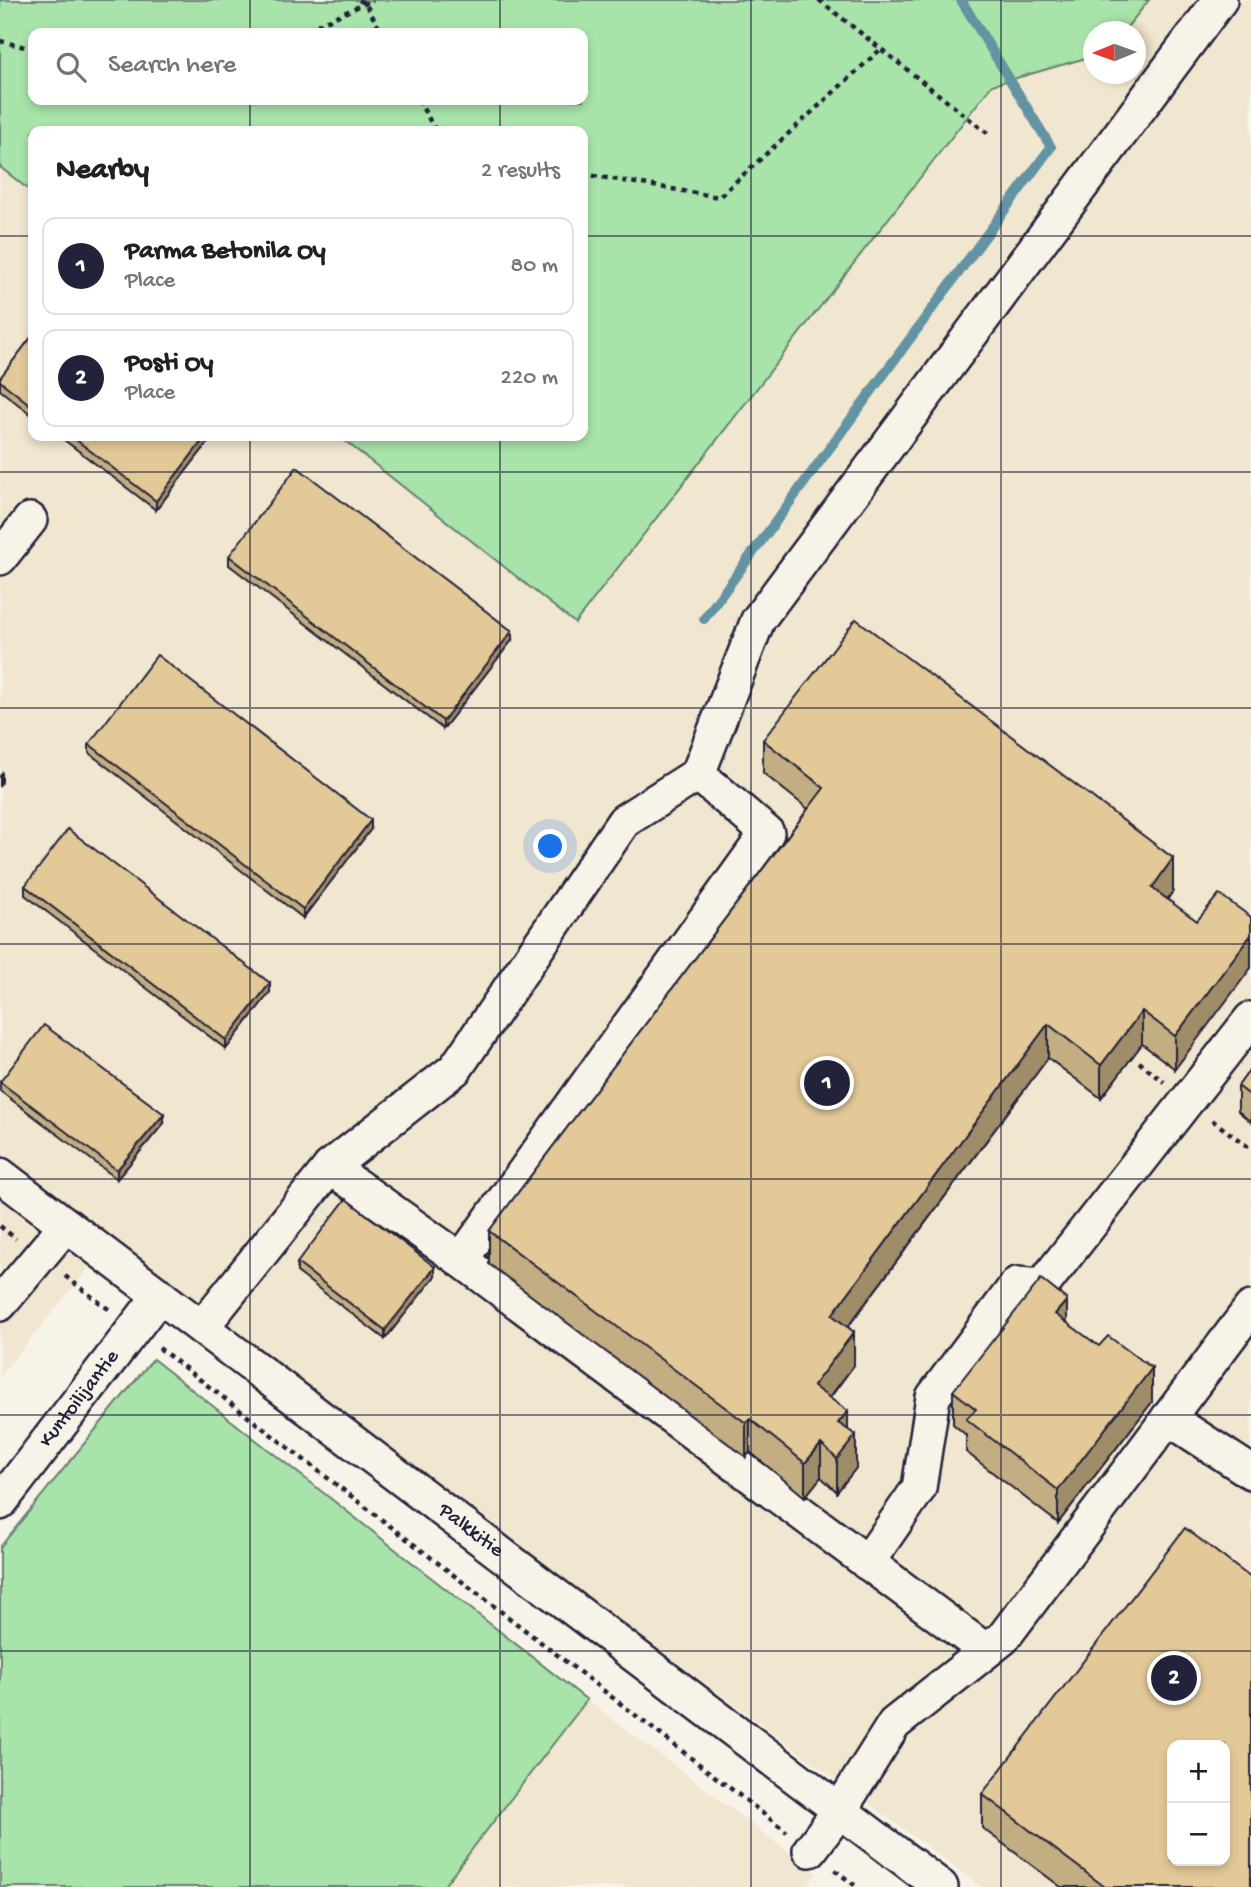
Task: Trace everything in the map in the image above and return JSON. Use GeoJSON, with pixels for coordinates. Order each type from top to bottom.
{"type":"FeatureCollection","features":[{"type":"Feature","properties":{"kind":"street"},"geometry":{"type":"LineString","coordinates":[[202,1327],[330,1167],[455,1069],[624,821],[698,774],[758,620],[1220,0]]}},
{"type":"Feature","properties":{"kind":"street"},"geometry":{"type":"LineString","coordinates":[[0,558],[30,520]]}},
{"type":"Feature","properties":{"kind":"street"},"geometry":{"type":"LineString","coordinates":[[461,1260],[767,833],[698,774]]}},
{"type":"Feature","properties":{"kind":"street"},"geometry":{"type":"LineString","coordinates":[[867,1563],[919,1488],[933,1397],[1017,1284],[1042,1286],[1251,1019]]}},
{"type":"Feature","properties":{"kind":"street"},"geometry":{"type":"LineString","coordinates":[[330,1167],[461,1260],[985,1650]]}},
{"type":"Feature","properties":{"kind":"street","name":"Palkkitie"},"geometry":{"type":"LineString","coordinates":[[0,1175],[941,1887]]}},
{"type":"Feature","properties":{"kind":"street"},"geometry":{"type":"LineString","coordinates":[[0,1304],[66,1224]]}},
{"type":"Feature","properties":{"kind":"street","name":"Kuntoilijantie"},"geometry":{"type":"LineString","coordinates":[[0,1503],[160,1295]]}},
{"type":"Feature","properties":{"kind":"street"},"geometry":{"type":"LineString","coordinates":[[810,1850],[840,1810],[894,1724],[1003,1638],[1251,1308]]}},
{"type":"Feature","properties":{"kind":"street"},"geometry":{"type":"LineString","coordinates":[[1168,1418],[1251,1472]]}},
{"type":"Feature","properties":{"kind":"path"},"geometry":{"type":"LineString","coordinates":[[309,28],[362,1],[373,0]]}},
{"type":"Feature","properties":{"kind":"path"},"geometry":{"type":"LineString","coordinates":[[820,0],[991,135]]}},
{"type":"Feature","properties":{"kind":"path"},"geometry":{"type":"LineString","coordinates":[[362,1],[379,28]]}},
{"type":"Feature","properties":{"kind":"path"},"geometry":{"type":"LineString","coordinates":[[0,41],[28,48]]}},
{"type":"Feature","properties":{"kind":"path"},"geometry":{"type":"LineString","coordinates":[[588,175],[719,197],[881,49]]}},
{"type":"Feature","properties":{"kind":"path"},"geometry":{"type":"LineString","coordinates":[[421,105],[433,126]]}},
{"type":"Feature","properties":{"kind":"path"},"geometry":{"type":"LineString","coordinates":[[0,1226],[857,1887]]}},
{"type":"Feature","properties":{"kind":"shaded area"},"geometry":{"type":"Polygon","coordinates":[[[1149,0],[1251,0],[1251,1887],[982,1887],[109,1244],[0,1376],[0,167],[28,189],[28,441],[345,441],[575,623],[993,85],[1083,59],[1083,84],[1146,84],[1146,21],[1132,21],[1149,0]]]}},
{"type":"Feature","properties":{"kind":"shaded area"},"geometry":{"type":"Polygon","coordinates":[[[587,1700],[816,1873],[807,1887],[443,1887],[587,1700]]]}},
{"type":"Feature","properties":{"kind":"green space"},"geometry":{"type":"Polygon","coordinates":[[[0,0],[1149,0],[1132,21],[1083,21],[1083,59],[992,85],[575,623],[345,441],[588,441],[588,126],[28,126],[28,189],[0,167],[0,0]]]}},
{"type":"Feature","properties":{"kind":"green space"},"geometry":{"type":"Polygon","coordinates":[[[153,1359],[587,1700],[443,1887],[0,1887],[0,1547],[153,1359]]]}},
{"type":"Feature","properties":{"kind":"building"},"geometry":{"type":"Polygon","coordinates":[[[28,342],[28,403],[0,381],[28,342]]]}},
{"type":"Feature","properties":{"kind":"building"},"geometry":{"type":"Polygon","coordinates":[[[78,441],[202,441],[156,501],[78,441]]]}},
{"type":"Feature","properties":{"kind":"building"},"geometry":{"type":"Polygon","coordinates":[[[297,467],[512,631],[443,721],[229,556],[297,467]]]}},
{"type":"Feature","properties":{"kind":"building"},"geometry":{"type":"Polygon","coordinates":[[[856,619],[1173,858],[1152,888],[1197,921],[1219,894],[1251,917],[1251,935],[1175,1036],[1142,1011],[1101,1065],[1048,1024],[832,1315],[854,1332],[813,1386],[848,1411],[838,1423],[856,1435],[837,1459],[821,1444],[805,1463],[750,1419],[746,1423],[489,1231],[824,788],[763,740],[856,619]]]}},
{"type":"Feature","properties":{"kind":"building"},"geometry":{"type":"Polygon","coordinates":[[[157,655],[371,820],[303,909],[89,744],[157,655]]]}},
{"type":"Feature","properties":{"kind":"building"},"geometry":{"type":"Polygon","coordinates":[[[68,829],[270,983],[226,1040],[25,886],[68,829]]]}},
{"type":"Feature","properties":{"kind":"building"},"geometry":{"type":"Polygon","coordinates":[[[44,1025],[164,1114],[117,1170],[0,1082],[44,1025]]]}},
{"type":"Feature","properties":{"kind":"building"},"geometry":{"type":"Polygon","coordinates":[[[1251,1068],[1251,1096],[1238,1086],[1251,1068]]]}},
{"type":"Feature","properties":{"kind":"building"},"geometry":{"type":"Polygon","coordinates":[[[346,1199],[435,1267],[385,1330],[297,1263],[346,1199]]]}},
{"type":"Feature","properties":{"kind":"building"},"geometry":{"type":"Polygon","coordinates":[[[1041,1279],[1067,1300],[1055,1314],[1099,1346],[1108,1336],[1152,1368],[1058,1490],[966,1419],[976,1409],[953,1391],[1041,1279]]]}},
{"type":"Feature","properties":{"kind":"building"},"geometry":{"type":"Polygon","coordinates":[[[1185,1528],[1251,1578],[1251,1887],[1105,1887],[982,1794],[1185,1528]]]}},
{"type":"Feature","properties":{"kind":"waterway"},"geometry":{"type":"LineString","coordinates":[[704,619],[1051,147],[961,0]]}},
{"type":"Feature","properties":{"kind":"place","name":"Parma Betonila Oy"},"geometry":{"type":"Point","coordinates":[827,1083]}},
{"type":"Feature","properties":{"kind":"place","name":"Posti Oy"},"geometry":{"type":"Point","coordinates":[1174,1678]}}]}
